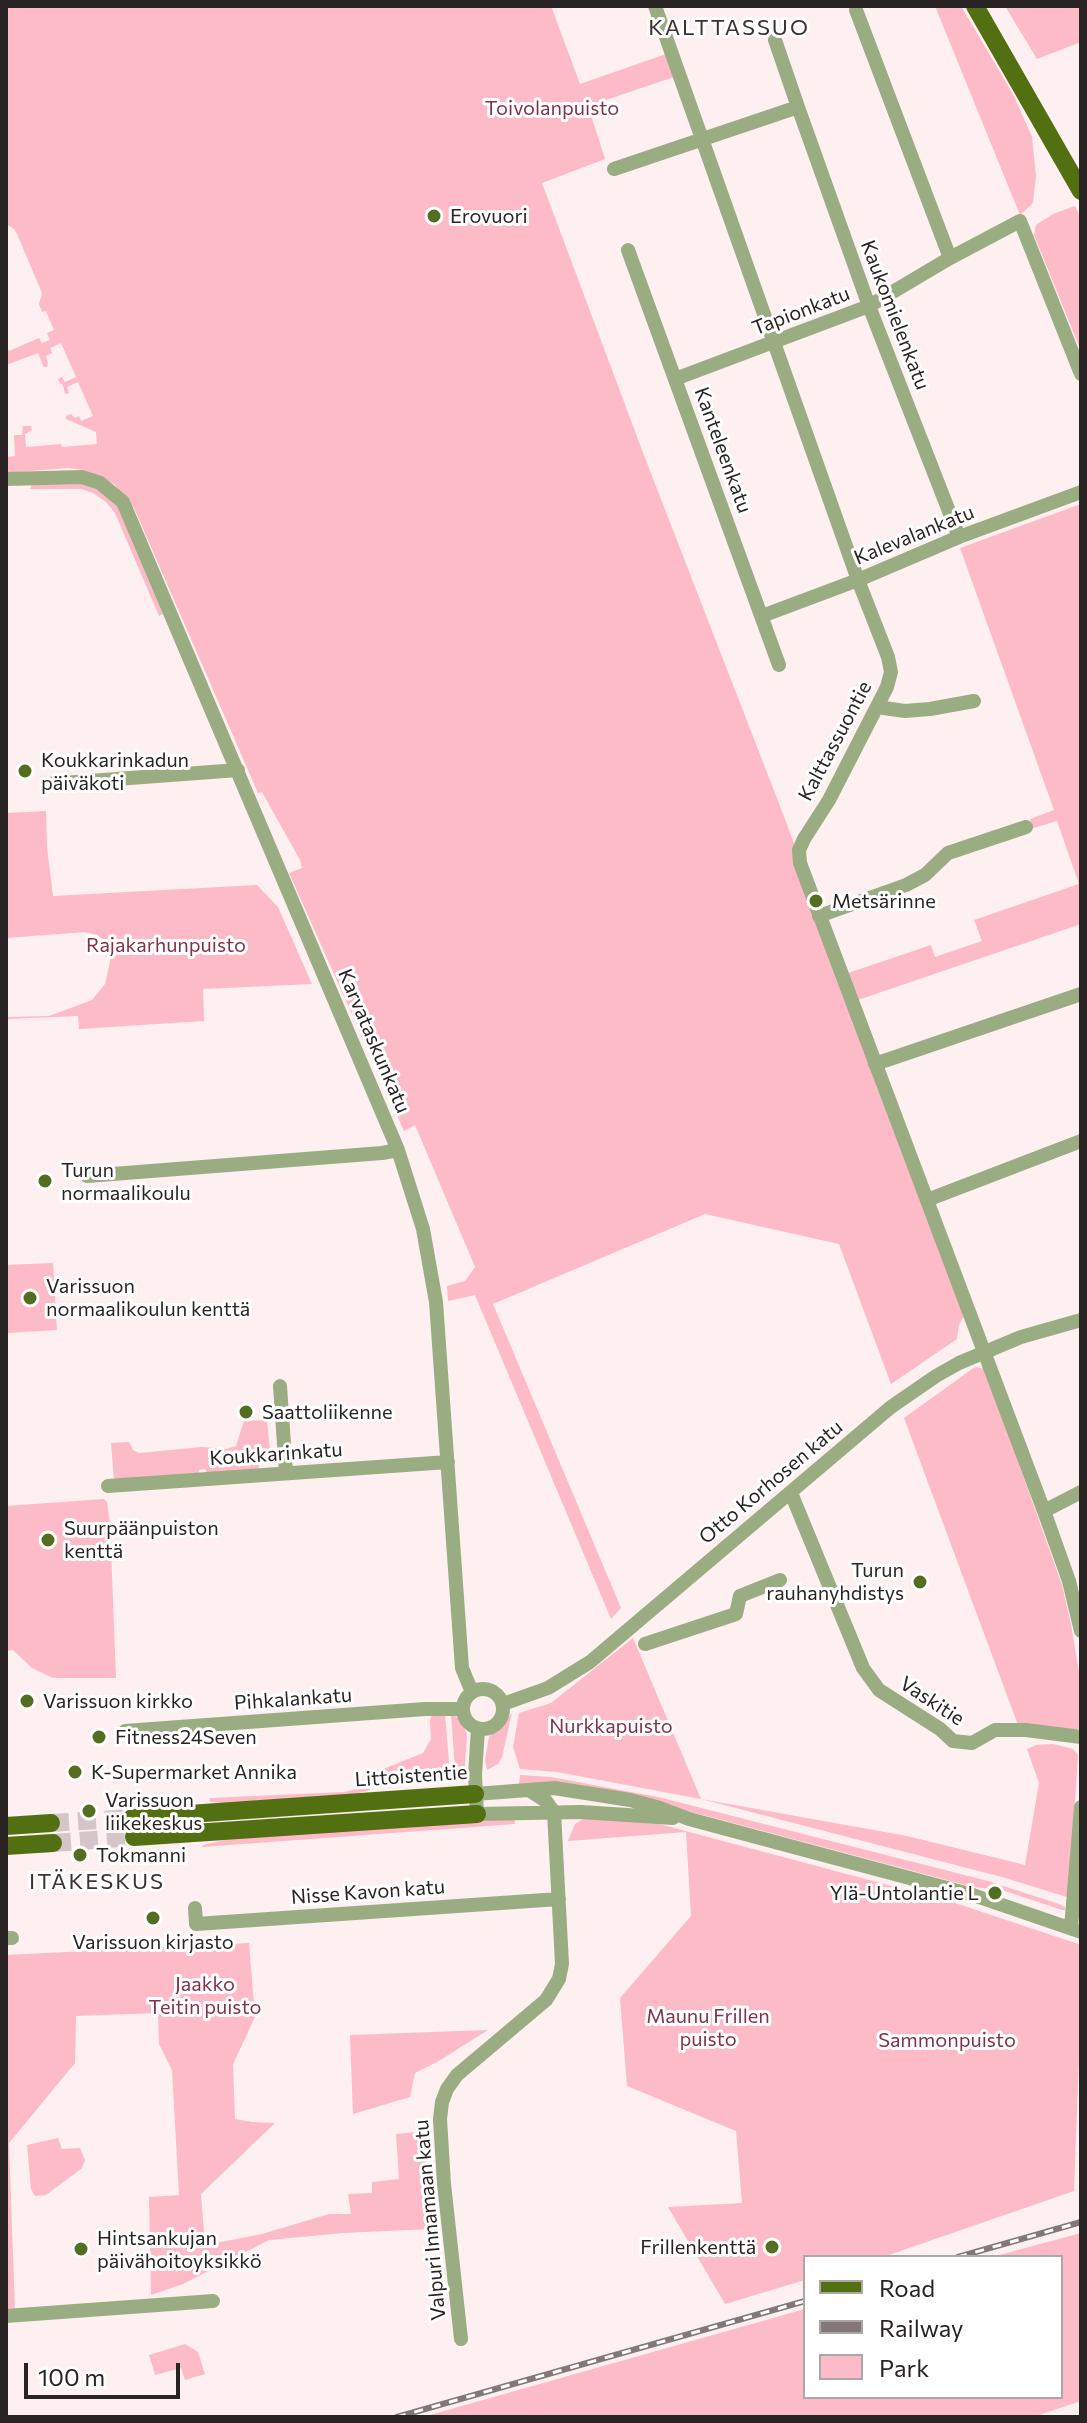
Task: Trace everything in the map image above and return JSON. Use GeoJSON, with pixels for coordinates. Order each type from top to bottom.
{"type":"FeatureCollection","features":[{"type":"Feature","properties":{"kind":"main road"},"geometry":{"type":"LineString","coordinates":[[975,6],[1081,191]]}},
{"type":"Feature","properties":{"kind":"main road","name":"Littoistentie"},"geometry":{"type":"LineString","coordinates":[[132,1818],[475,1794]]}},
{"type":"Feature","properties":{"kind":"main road","name":"Littoistentie"},"geometry":{"type":"LineString","coordinates":[[134,1837],[477,1814]]}},
{"type":"Feature","properties":{"kind":"main road"},"geometry":{"type":"LineString","coordinates":[[6,1826],[51,1823]]}},
{"type":"Feature","properties":{"kind":"main road"},"geometry":{"type":"LineString","coordinates":[[6,1846],[53,1843]]}},
{"type":"Feature","properties":{"kind":"street","name":"Kalttassuontie"},"geometry":{"type":"LineString","coordinates":[[655,6],[891,672],[887,687],[829,800],[799,850],[800,863],[1044,1511],[1075,1579],[1081,1631]]}},
{"type":"Feature","properties":{"kind":"street"},"geometry":{"type":"LineString","coordinates":[[856,10],[950,258]]}},
{"type":"Feature","properties":{"kind":"street","name":"Kaukomielenkatu"},"geometry":{"type":"LineString","coordinates":[[775,40],[869,306],[959,537]]}},
{"type":"Feature","properties":{"kind":"street"},"geometry":{"type":"LineString","coordinates":[[614,169],[798,107]]}},
{"type":"Feature","properties":{"kind":"street","name":"Tapionkatu"},"geometry":{"type":"LineString","coordinates":[[675,379],[869,306],[1020,221],[1081,374]]}},
{"type":"Feature","properties":{"kind":"street","name":"Kanteleenkatu"},"geometry":{"type":"LineString","coordinates":[[628,250],[779,665]]}},
{"type":"Feature","properties":{"kind":"street","name":"Karvataskunkatu"},"geometry":{"type":"LineString","coordinates":[[6,479],[82,477],[100,483],[123,502],[398,1150],[416,1203],[432,1269],[439,1329],[462,1668],[472,1692]]}},
{"type":"Feature","properties":{"kind":"street","name":"Kalevalankatu"},"geometry":{"type":"LineString","coordinates":[[762,616],[1081,492]]}},
{"type":"Feature","properties":{"kind":"street"},"geometry":{"type":"LineString","coordinates":[[877,707],[905,711],[974,701]]}},
{"type":"Feature","properties":{"kind":"street"},"geometry":{"type":"LineString","coordinates":[[49,784],[238,770]]}},
{"type":"Feature","properties":{"kind":"street"},"geometry":{"type":"LineString","coordinates":[[819,916],[906,885],[925,875],[948,853],[1026,827]]}},
{"type":"Feature","properties":{"kind":"street"},"geometry":{"type":"LineString","coordinates":[[875,1064],[1081,994]]}},
{"type":"Feature","properties":{"kind":"street"},"geometry":{"type":"LineString","coordinates":[[927,1200],[1081,1141]]}},
{"type":"Feature","properties":{"kind":"street"},"geometry":{"type":"LineString","coordinates":[[87,1176],[398,1150]]}},
{"type":"Feature","properties":{"kind":"street","name":"Otto Korhosen katu"},"geometry":{"type":"LineString","coordinates":[[503,1704],[548,1688],[590,1662],[891,1407],[936,1376],[1021,1337],[1081,1320]]}},
{"type":"Feature","properties":{"kind":"street"},"geometry":{"type":"LineString","coordinates":[[280,1386],[286,1473]]}},
{"type":"Feature","properties":{"kind":"street","name":"Koukkarinkatu"},"geometry":{"type":"LineString","coordinates":[[108,1486],[448,1462]]}},
{"type":"Feature","properties":{"kind":"street"},"geometry":{"type":"LineString","coordinates":[[1044,1511],[1081,1492]]}},
{"type":"Feature","properties":{"kind":"street","name":"Vaskitie"},"geometry":{"type":"LineString","coordinates":[[791,1493],[863,1668],[879,1690],[940,1729],[953,1741],[972,1743],[995,1730],[1026,1730],[1081,1737]]}},
{"type":"Feature","properties":{"kind":"street"},"geometry":{"type":"LineString","coordinates":[[645,1644],[736,1614],[740,1596],[780,1580]]}},
{"type":"Feature","properties":{"kind":"street"},"geometry":{"type":"LineString","coordinates":[[478,1689],[496,1693],[503,1704],[502,1716],[490,1728],[478,1729],[467,1721],[463,1709],[465,1699],[478,1689]]}},
{"type":"Feature","properties":{"kind":"street","name":"Pihkalankatu"},"geometry":{"type":"LineString","coordinates":[[125,1731],[425,1709],[463,1709]]}},
{"type":"Feature","properties":{"kind":"street"},"geometry":{"type":"LineString","coordinates":[[477,1814],[478,1729]]}},
{"type":"Feature","properties":{"kind":"street","name":"Littoistentie"},"geometry":{"type":"LineString","coordinates":[[475,1794],[554,1788],[657,1807],[689,1819],[973,1895],[1076,1930]]}},
{"type":"Feature","properties":{"kind":"street"},"geometry":{"type":"LineString","coordinates":[[528,1789],[546,1801],[554,1812],[567,1800],[583,1792]]}},
{"type":"Feature","properties":{"kind":"street"},"geometry":{"type":"LineString","coordinates":[[1076,1930],[1074,1909],[1081,1807]]}},
{"type":"Feature","properties":{"kind":"street","name":"Valpuri Innamaan katu"},"geometry":{"type":"LineString","coordinates":[[461,2339],[444,2184],[440,2119],[442,2102],[457,2075],[540,2006],[561,1972],[563,1956],[554,1812]]}},
{"type":"Feature","properties":{"kind":"street","name":"Littoistentie"},"geometry":{"type":"LineString","coordinates":[[477,1814],[619,1813],[689,1819]]}},
{"type":"Feature","properties":{"kind":"street","name":"Nisse Kavon katu"},"geometry":{"type":"LineString","coordinates":[[195,1908],[196,1924],[559,1899]]}},
{"type":"Feature","properties":{"kind":"street"},"geometry":{"type":"LineString","coordinates":[[6,2316],[213,2301]]}},
{"type":"Feature","properties":{"kind":"green space","name":"Toivolanpuisto"},"geometry":{"type":"Polygon","coordinates":[[[6,6],[551,6],[580,84],[666,54],[674,77],[588,106],[605,159],[542,183],[785,819],[965,1314],[957,1339],[891,1384],[839,1244],[705,1214],[493,1304],[621,1608],[611,1619],[475,1295],[448,1301],[447,1286],[465,1281],[475,1267],[415,1125],[404,1131],[289,873],[302,868],[300,860],[262,792],[258,793],[134,508],[114,484],[84,470],[68,468],[6,473],[6,457],[15,456],[14,435],[22,435],[23,426],[31,426],[32,430],[25,434],[26,447],[97,444],[96,432],[66,419],[71,414],[75,418],[79,416],[81,421],[93,416],[78,382],[67,387],[69,393],[65,394],[58,379],[62,377],[65,382],[76,377],[61,343],[50,348],[52,353],[46,356],[47,367],[44,367],[38,353],[6,365],[6,345],[9,351],[39,338],[42,343],[50,340],[47,333],[54,330],[46,311],[42,312],[39,304],[42,293],[17,234],[6,224],[6,6]]]}},
{"type":"Feature","properties":{"kind":"green space"},"geometry":{"type":"Polygon","coordinates":[[[935,6],[961,6],[1013,94],[1032,137],[1036,176],[1033,203],[1020,215],[935,6]]]}},
{"type":"Feature","properties":{"kind":"green space"},"geometry":{"type":"Polygon","coordinates":[[[1005,6],[1081,6],[1081,42],[1037,59],[1005,6]]]}},
{"type":"Feature","properties":{"kind":"green space"},"geometry":{"type":"Polygon","coordinates":[[[1075,206],[1081,218],[1081,351],[1034,235],[1036,225],[1053,214],[1075,206]]]}},
{"type":"Feature","properties":{"kind":"green space"},"geometry":{"type":"Polygon","coordinates":[[[76,482],[101,491],[118,507],[163,614],[159,616],[115,513],[106,502],[81,489],[30,489],[32,484],[76,482]]]}},
{"type":"Feature","properties":{"kind":"green space"},"geometry":{"type":"Polygon","coordinates":[[[1081,504],[1081,924],[858,1000],[848,973],[931,945],[935,957],[982,941],[974,920],[1079,884],[1057,821],[1033,828],[1030,819],[1054,810],[960,548],[1081,504]]]}},
{"type":"Feature","properties":{"kind":"green space","name":"Rajakarhunpuisto"},"geometry":{"type":"Polygon","coordinates":[[[46,811],[53,896],[257,885],[278,907],[312,984],[203,989],[204,1021],[79,1029],[78,1016],[6,1019],[49,1016],[92,1000],[105,984],[110,962],[109,944],[97,935],[85,932],[6,938],[6,813],[46,811]]]}},
{"type":"Feature","properties":{"kind":"green space","name":"Varissuon normaalikoulun kenttä"},"geometry":{"type":"Polygon","coordinates":[[[53,1263],[57,1330],[6,1333],[6,1265],[53,1263]]]}},
{"type":"Feature","properties":{"kind":"green space"},"geometry":{"type":"Polygon","coordinates":[[[975,1367],[985,1369],[1062,1585],[1081,1684],[1081,1723],[1077,1732],[1018,1725],[904,1418],[975,1367]]]}},
{"type":"Feature","properties":{"kind":"green space"},"geometry":{"type":"Polygon","coordinates":[[[267,1420],[271,1462],[259,1463],[259,1470],[207,1473],[205,1469],[199,1470],[199,1474],[114,1480],[111,1443],[129,1442],[133,1450],[139,1453],[202,1447],[226,1449],[236,1446],[244,1421],[267,1420]]]}},
{"type":"Feature","properties":{"kind":"green space"},"geometry":{"type":"Polygon","coordinates":[[[104,1499],[110,1524],[116,1678],[53,1678],[32,1668],[13,1650],[6,1651],[6,1506],[104,1499]]]}},
{"type":"Feature","properties":{"kind":"green space","name":"Nurkkapuisto"},"geometry":{"type":"Polygon","coordinates":[[[633,1638],[701,1799],[557,1772],[520,1769],[513,1747],[519,1713],[551,1703],[633,1638]]]}},
{"type":"Feature","properties":{"kind":"green space","name":"Nurkkapuisto"},"geometry":{"type":"Polygon","coordinates":[[[512,1713],[502,1757],[498,1764],[487,1770],[485,1760],[489,1737],[512,1713]]]}},
{"type":"Feature","properties":{"kind":"green space"},"geometry":{"type":"Polygon","coordinates":[[[432,1714],[445,1714],[449,1762],[444,1774],[439,1777],[366,1782],[366,1771],[386,1768],[423,1753],[431,1739],[432,1714]]]}},
{"type":"Feature","properties":{"kind":"green space"},"geometry":{"type":"Polygon","coordinates":[[[451,1714],[460,1719],[467,1734],[463,1773],[455,1769],[451,1714]]]}},
{"type":"Feature","properties":{"kind":"green space"},"geometry":{"type":"Polygon","coordinates":[[[1053,1744],[1073,1749],[1078,1755],[1069,1894],[1067,1897],[1002,1877],[701,1799],[907,1836],[1025,1865],[1039,1783],[1027,1749],[1053,1744]]]}},
{"type":"Feature","properties":{"kind":"green space"},"geometry":{"type":"Polygon","coordinates":[[[520,1775],[551,1777],[658,1797],[988,1881],[1056,1903],[1065,1910],[1002,1890],[973,1887],[707,1816],[602,1792],[519,1784],[520,1775]]]}},
{"type":"Feature","properties":{"kind":"green space"},"geometry":{"type":"Polygon","coordinates":[[[370,1786],[370,1790],[344,1797],[210,1802],[210,1798],[344,1792],[370,1786]]]}},
{"type":"Feature","properties":{"kind":"green space"},"geometry":{"type":"Polygon","coordinates":[[[514,1818],[515,1824],[202,1847],[246,1835],[514,1818]]]}},
{"type":"Feature","properties":{"kind":"green space"},"geometry":{"type":"Polygon","coordinates":[[[585,1818],[659,1824],[952,1902],[1081,1945],[1081,2058],[1074,2191],[889,2255],[803,2255],[803,2281],[725,2304],[668,2207],[742,2203],[736,2131],[627,2086],[620,1998],[691,1916],[686,1832],[568,1841],[575,1824],[585,1818]]]}},
{"type":"Feature","properties":{"kind":"green space","name":"Jaakko Teitin puisto"},"geometry":{"type":"Polygon","coordinates":[[[249,1943],[255,2017],[233,2064],[235,2119],[275,2123],[201,2194],[205,2245],[262,2234],[329,2214],[351,2214],[348,2194],[372,2193],[372,2182],[399,2179],[396,2134],[417,2132],[424,2132],[431,2229],[269,2240],[183,2284],[151,2295],[149,2197],[179,2195],[172,2070],[159,2044],[158,2013],[76,2016],[75,2063],[9,2143],[15,2311],[6,2312],[6,1955],[249,1943]]]}},
{"type":"Feature","properties":{"kind":"green space"},"geometry":{"type":"Polygon","coordinates":[[[488,2030],[415,2073],[410,2097],[353,2114],[350,2035],[488,2030]]]}},
{"type":"Feature","properties":{"kind":"green space"},"geometry":{"type":"Polygon","coordinates":[[[58,2138],[62,2149],[80,2148],[85,2160],[82,2168],[46,2195],[35,2196],[31,2189],[27,2145],[58,2138]]]}},
{"type":"Feature","properties":{"kind":"green space"},"geometry":{"type":"Polygon","coordinates":[[[1081,2233],[1081,2401],[1033,2417],[423,2417],[803,2310],[803,2399],[1063,2399],[1063,2255],[999,2255],[1081,2233]]]}},
{"type":"Feature","properties":{"kind":"green space"},"geometry":{"type":"Polygon","coordinates":[[[185,2344],[198,2352],[205,2374],[185,2380],[181,2368],[155,2375],[149,2355],[185,2344]]]}},
{"type":"Feature","properties":{"kind":"tunnel"},"geometry":{"type":"LineString","coordinates":[[51,1823],[132,1818]]}},
{"type":"Feature","properties":{"kind":"tunnel"},"geometry":{"type":"LineString","coordinates":[[53,1843],[134,1837]]}},
{"type":"Feature","properties":{"kind":"railway"},"geometry":{"type":"LineString","coordinates":[[965,2255],[1081,2222]]}},
{"type":"Feature","properties":{"kind":"railway"},"geometry":{"type":"LineString","coordinates":[[397,2417],[803,2302]]}},
{"type":"Feature","properties":{"kind":"place","name":"Erovuori"},"geometry":{"type":"Point","coordinates":[434,216]}},
{"type":"Feature","properties":{"kind":"place","name":"Koukkarinkadun päiväkoti"},"geometry":{"type":"Point","coordinates":[25,771]}},
{"type":"Feature","properties":{"kind":"place","name":"Metsärinne"},"geometry":{"type":"Point","coordinates":[816,901]}},
{"type":"Feature","properties":{"kind":"place","name":"Turun normaalikoulu"},"geometry":{"type":"Point","coordinates":[45,1181]}},
{"type":"Feature","properties":{"kind":"place","name":"Varissuon normaalikoulun kenttä"},"geometry":{"type":"Point","coordinates":[30,1298]}},
{"type":"Feature","properties":{"kind":"place","name":"Saattoliikenne"},"geometry":{"type":"Point","coordinates":[246,1412]}},
{"type":"Feature","properties":{"kind":"place","name":"Suurpäänpuiston kenttä"},"geometry":{"type":"Point","coordinates":[48,1540]}},
{"type":"Feature","properties":{"kind":"place","name":"Turun rauhanyhdistys"},"geometry":{"type":"Point","coordinates":[920,1582]}},
{"type":"Feature","properties":{"kind":"place","name":"Varissuon kirkko"},"geometry":{"type":"Point","coordinates":[27,1701]}},
{"type":"Feature","properties":{"kind":"place","name":"Fitness24Seven"},"geometry":{"type":"Point","coordinates":[99,1737]}},
{"type":"Feature","properties":{"kind":"place","name":"K-Supermarket Annika"},"geometry":{"type":"Point","coordinates":[75,1772]}},
{"type":"Feature","properties":{"kind":"place","name":"Varissuon liikekeskus"},"geometry":{"type":"Point","coordinates":[89,1811]}},
{"type":"Feature","properties":{"kind":"place","name":"Tokmanni"},"geometry":{"type":"Point","coordinates":[80,1855]}},
{"type":"Feature","properties":{"kind":"place","name":"Ylä-Untolantie L"},"geometry":{"type":"Point","coordinates":[995,1893]}},
{"type":"Feature","properties":{"kind":"place","name":"Varissuon kirjasto"},"geometry":{"type":"Point","coordinates":[153,1918]}},
{"type":"Feature","properties":{"kind":"place","name":"Frillenkenttä"},"geometry":{"type":"Point","coordinates":[772,2247]}},
{"type":"Feature","properties":{"kind":"place","name":"Hintsankujan päivähoitoyksikkö"},"geometry":{"type":"Point","coordinates":[81,2249]}},
{"type":"Feature","properties":{"kind":"district","name":"KALTTASSUO"},"geometry":{"type":"Point","coordinates":[729,28]}},
{"type":"Feature","properties":{"kind":"district","name":"ITÄKESKUS"},"geometry":{"type":"Point","coordinates":[97,1882]}},
{"type":"Feature","properties":{"kind":"park label","name":"Maunu Frillen puisto"},"geometry":{"type":"Point","coordinates":[708,2028]}},
{"type":"Feature","properties":{"kind":"park label","name":"Sammonpuisto"},"geometry":{"type":"Point","coordinates":[947,2040]}}]}
